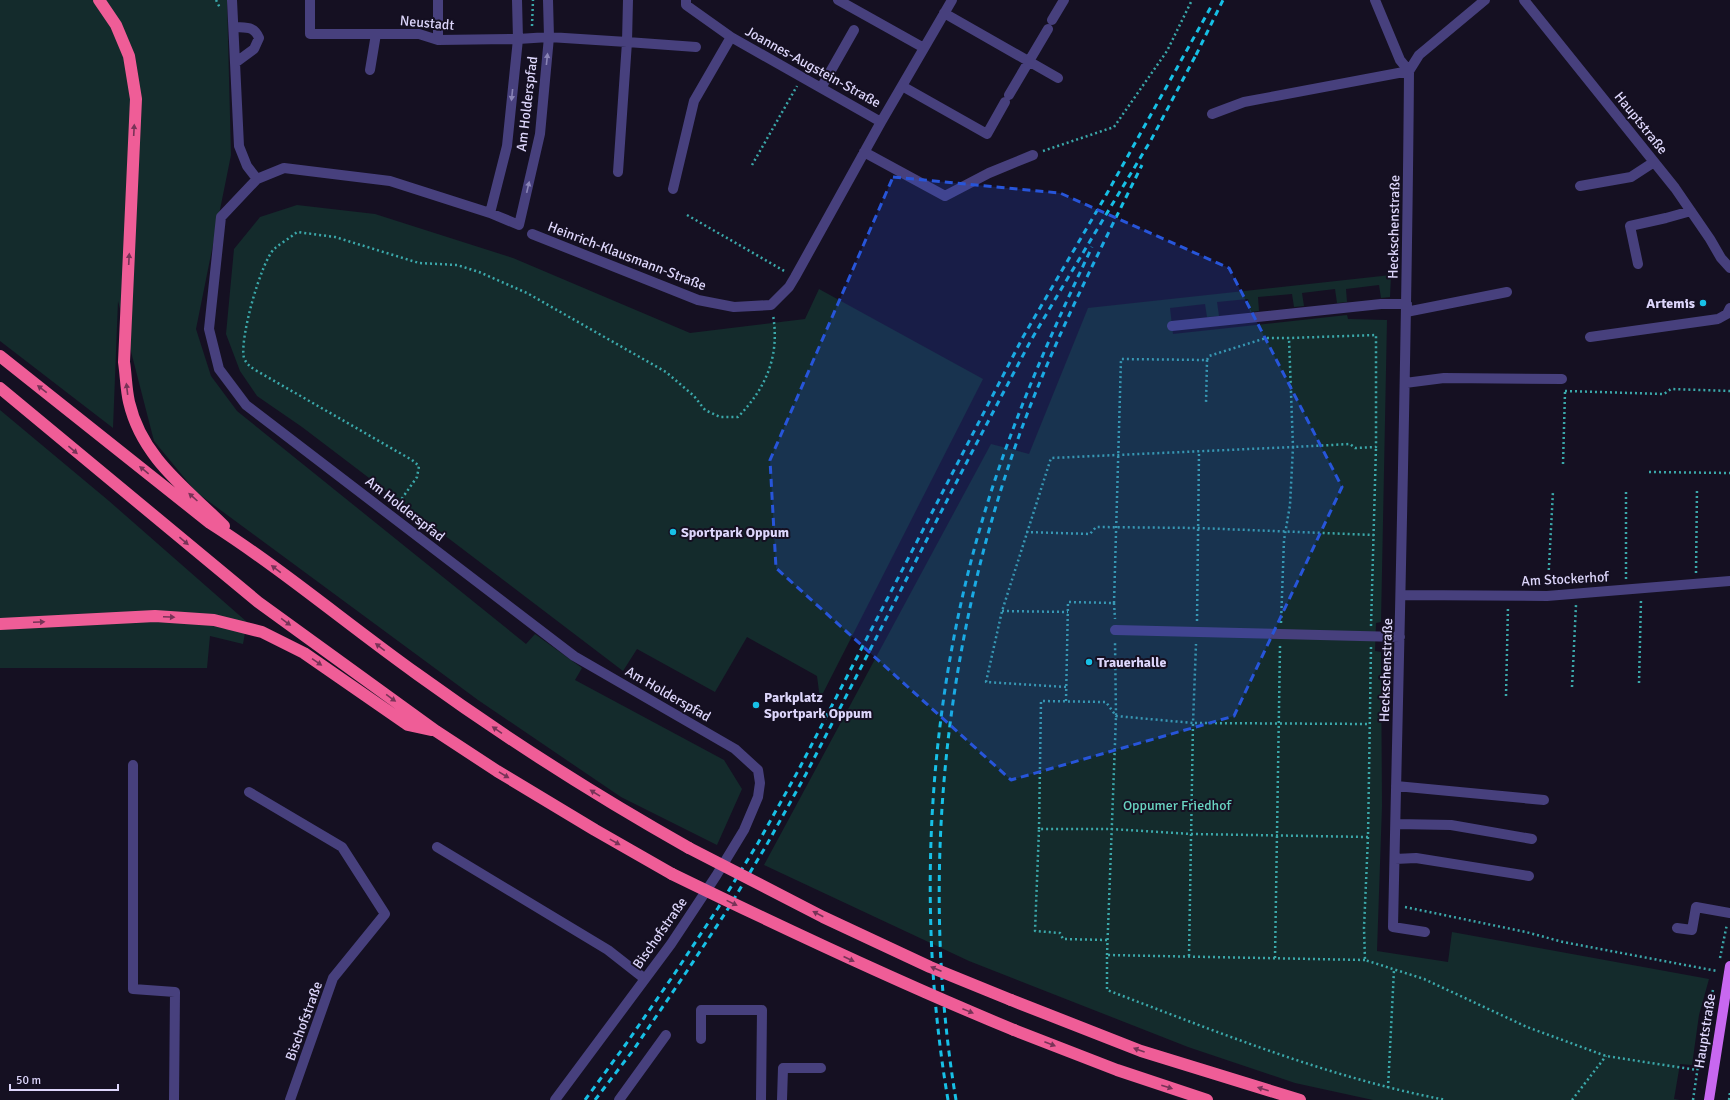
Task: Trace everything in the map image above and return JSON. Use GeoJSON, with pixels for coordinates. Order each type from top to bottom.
{"type":"FeatureCollection","features":[{"type":"Feature","properties":{"kind":"highway"},"geometry":{"type":"LineString","coordinates":[[100,0],[116,25],[129,56],[136,99],[124,362],[129,402],[140,432],[160,464],[183,488],[242,543]]}},
{"type":"Feature","properties":{"kind":"highway"},"geometry":{"type":"LineString","coordinates":[[0,356],[210,523],[242,543],[417,674],[511,739],[612,804],[689,848],[823,917],[930,967],[1141,1051],[1300,1100]]}},
{"type":"Feature","properties":{"kind":"highway"},"geometry":{"type":"LineString","coordinates":[[0,388],[258,602],[436,730],[516,783],[595,830],[672,874],[921,991],[1014,1030],[1117,1070],[1207,1100]]}},
{"type":"Feature","properties":{"kind":"highway"},"geometry":{"type":"LineString","coordinates":[[0,624],[155,616],[214,620],[262,632],[304,653],[408,725],[436,730]]}},
{"type":"Feature","properties":{"kind":"main road","name":"Hauptstraße"},"geometry":{"type":"LineString","coordinates":[[1709,1100],[1730,966]]}},
{"type":"Feature","properties":{"kind":"street"},"geometry":{"type":"LineString","coordinates":[[232,0],[239,146],[247,166],[257,179]]}},
{"type":"Feature","properties":{"kind":"street","name":"Neustadt"},"geometry":{"type":"LineString","coordinates":[[310,0],[310,34],[419,34],[438,40],[549,37],[696,47]]}},
{"type":"Feature","properties":{"kind":"street"},"geometry":{"type":"LineString","coordinates":[[438,0],[438,40]]}},
{"type":"Feature","properties":{"kind":"street","name":"Am Holderspfad"},"geometry":{"type":"LineString","coordinates":[[490,213],[507,146],[518,39],[517,0]]}},
{"type":"Feature","properties":{"kind":"street","name":"Am Holderspfad"},"geometry":{"type":"LineString","coordinates":[[548,0],[549,37],[540,134],[519,226],[490,213],[390,181],[284,168],[257,179],[221,217],[209,329],[219,369],[246,405],[391,514],[574,656],[735,749],[758,770]]}},
{"type":"Feature","properties":{"kind":"street"},"geometry":{"type":"LineString","coordinates":[[618,172],[627,42],[628,0]]}},
{"type":"Feature","properties":{"kind":"street","name":"Joannes-Augstein-Straße"},"geometry":{"type":"LineString","coordinates":[[686,0],[686,5],[731,38],[881,122]]}},
{"type":"Feature","properties":{"kind":"street"},"geometry":{"type":"LineString","coordinates":[[838,0],[924,48]]}},
{"type":"Feature","properties":{"kind":"street"},"geometry":{"type":"LineString","coordinates":[[771,305],[789,287],[795,277],[881,122],[952,0]]}},
{"type":"Feature","properties":{"kind":"street"},"geometry":{"type":"LineString","coordinates":[[902,86],[987,134],[1064,0]]}},
{"type":"Feature","properties":{"kind":"street"},"geometry":{"type":"LineString","coordinates":[[1375,0],[1400,60],[1409,71]]}},
{"type":"Feature","properties":{"kind":"street"},"geometry":{"type":"LineString","coordinates":[[1212,114],[1244,102],[1409,71],[1419,55],[1485,0]]}},
{"type":"Feature","properties":{"kind":"street","name":"Hauptstraße"},"geometry":{"type":"LineString","coordinates":[[1524,0],[1654,162],[1691,211],[1721,258],[1730,268]]}},
{"type":"Feature","properties":{"kind":"street"},"geometry":{"type":"LineString","coordinates":[[944,13],[1058,78]]}},
{"type":"Feature","properties":{"kind":"street"},"geometry":{"type":"LineString","coordinates":[[234,27],[250,27],[256,31],[259,38],[254,49],[235,63]]}},
{"type":"Feature","properties":{"kind":"street"},"geometry":{"type":"LineString","coordinates":[[821,88],[854,30]]}},
{"type":"Feature","properties":{"kind":"street"},"geometry":{"type":"LineString","coordinates":[[370,70],[376,34]]}},
{"type":"Feature","properties":{"kind":"street","name":"Joannes-Augstein-Straße"},"geometry":{"type":"LineString","coordinates":[[673,188],[694,102],[731,38]]}},
{"type":"Feature","properties":{"kind":"street","name":"Heckschenstraße"},"geometry":{"type":"LineString","coordinates":[[1409,71],[1402,595],[1393,927],[1425,932]]}},
{"type":"Feature","properties":{"kind":"street"},"geometry":{"type":"LineString","coordinates":[[864,152],[945,196],[989,173],[1034,155]]}},
{"type":"Feature","properties":{"kind":"street"},"geometry":{"type":"LineString","coordinates":[[1580,186],[1632,177],[1654,162]]}},
{"type":"Feature","properties":{"kind":"street"},"geometry":{"type":"LineString","coordinates":[[1638,264],[1630,226],[1691,211]]}},
{"type":"Feature","properties":{"kind":"street","name":"Heinrich-Klausmann-Straße"},"geometry":{"type":"LineString","coordinates":[[532,234],[698,300],[734,307],[771,305]]}},
{"type":"Feature","properties":{"kind":"street"},"geometry":{"type":"LineString","coordinates":[[1172,326],[1381,304],[1407,308],[1507,292]]}},
{"type":"Feature","properties":{"kind":"street"},"geometry":{"type":"LineString","coordinates":[[1590,337],[1718,319],[1728,314],[1730,308]]}},
{"type":"Feature","properties":{"kind":"street"},"geometry":{"type":"LineString","coordinates":[[1405,383],[1444,378],[1562,379]]}},
{"type":"Feature","properties":{"kind":"street","name":"Am Stockerhof"},"geometry":{"type":"LineString","coordinates":[[1402,595],[1547,596],[1730,581]]}},
{"type":"Feature","properties":{"kind":"street"},"geometry":{"type":"LineString","coordinates":[[1115,630],[1400,637]]}},
{"type":"Feature","properties":{"kind":"street"},"geometry":{"type":"LineString","coordinates":[[133,765],[133,989],[175,992],[174,1100]]}},
{"type":"Feature","properties":{"kind":"street","name":"Bischofstraße"},"geometry":{"type":"LineString","coordinates":[[555,1100],[671,944],[716,876],[744,830],[758,797],[760,783],[758,770]]}},
{"type":"Feature","properties":{"kind":"street"},"geometry":{"type":"LineString","coordinates":[[1396,786],[1544,800]]}},
{"type":"Feature","properties":{"kind":"street","name":"Bischofstraße"},"geometry":{"type":"LineString","coordinates":[[249,792],[342,847],[385,914],[333,978],[290,1100]]}},
{"type":"Feature","properties":{"kind":"street"},"geometry":{"type":"LineString","coordinates":[[1396,824],[1451,825],[1532,839]]}},
{"type":"Feature","properties":{"kind":"street"},"geometry":{"type":"LineString","coordinates":[[437,847],[608,950],[645,979]]}},
{"type":"Feature","properties":{"kind":"street"},"geometry":{"type":"LineString","coordinates":[[1395,859],[1416,858],[1529,876]]}},
{"type":"Feature","properties":{"kind":"street"},"geometry":{"type":"LineString","coordinates":[[1677,928],[1692,930],[1696,907],[1730,912]]}},
{"type":"Feature","properties":{"kind":"street"},"geometry":{"type":"LineString","coordinates":[[701,1038],[701,1010],[762,1010],[761,1100]]}},
{"type":"Feature","properties":{"kind":"street"},"geometry":{"type":"LineString","coordinates":[[619,1100],[666,1035]]}},
{"type":"Feature","properties":{"kind":"street"},"geometry":{"type":"LineString","coordinates":[[782,1100],[783,1068],[821,1068]]}},
{"type":"Feature","properties":{"kind":"path"},"geometry":{"type":"LineString","coordinates":[[1034,155],[1114,127],[1167,51],[1192,0]]}},
{"type":"Feature","properties":{"kind":"path"},"geometry":{"type":"LineString","coordinates":[[752,165],[802,77]]}},
{"type":"Feature","properties":{"kind":"path"},"geometry":{"type":"LineString","coordinates":[[687,215],[795,277]]}},
{"type":"Feature","properties":{"kind":"path"},"geometry":{"type":"LineString","coordinates":[[391,514],[417,477],[419,466],[412,460],[257,371],[247,364],[244,357],[248,325],[258,282],[274,250],[297,232],[334,237],[419,262],[456,265],[479,272],[527,293],[666,372],[694,396],[705,410],[720,417],[738,417],[749,406],[762,385],[773,360],[774,323],[771,305]]}},
{"type":"Feature","properties":{"kind":"path"},"geometry":{"type":"LineString","coordinates":[[1206,404],[1208,356],[1266,338],[1376,335],[1376,447],[1369,724],[1368,837],[1364,928],[1365,960]]}},
{"type":"Feature","properties":{"kind":"path"},"geometry":{"type":"LineString","coordinates":[[1275,958],[1282,565],[1285,533],[1290,505],[1293,447],[1289,338]]}},
{"type":"Feature","properties":{"kind":"path"},"geometry":{"type":"LineString","coordinates":[[1207,360],[1121,359],[1114,603],[1116,716],[1111,829],[1107,990],[1227,1036],[1342,1075],[1388,1088],[1446,1100]]}},
{"type":"Feature","properties":{"kind":"path"},"geometry":{"type":"LineString","coordinates":[[1562,379],[1565,392],[1563,464]]}},
{"type":"Feature","properties":{"kind":"path"},"geometry":{"type":"LineString","coordinates":[[1565,392],[1664,394],[1671,389],[1730,391]]}},
{"type":"Feature","properties":{"kind":"path"},"geometry":{"type":"LineString","coordinates":[[1066,687],[986,682],[1002,611],[1026,532],[1051,458],[1350,444],[1355,448],[1376,447]]}},
{"type":"Feature","properties":{"kind":"path"},"geometry":{"type":"LineString","coordinates":[[1189,956],[1199,452]]}},
{"type":"Feature","properties":{"kind":"path"},"geometry":{"type":"LineString","coordinates":[[1649,472],[1730,473]]}},
{"type":"Feature","properties":{"kind":"path"},"geometry":{"type":"LineString","coordinates":[[1696,583],[1697,489]]}},
{"type":"Feature","properties":{"kind":"path"},"geometry":{"type":"LineString","coordinates":[[1547,596],[1553,491]]}},
{"type":"Feature","properties":{"kind":"path"},"geometry":{"type":"LineString","coordinates":[[1626,491],[1626,589]]}},
{"type":"Feature","properties":{"kind":"path"},"geometry":{"type":"LineString","coordinates":[[1026,532],[1090,534],[1096,527],[1198,528],[1285,533],[1374,535]]}},
{"type":"Feature","properties":{"kind":"path"},"geometry":{"type":"LineString","coordinates":[[1639,682],[1642,588]]}},
{"type":"Feature","properties":{"kind":"path"},"geometry":{"type":"LineString","coordinates":[[1572,687],[1576,593]]}},
{"type":"Feature","properties":{"kind":"path"},"geometry":{"type":"LineString","coordinates":[[1506,696],[1508,596]]}},
{"type":"Feature","properties":{"kind":"path"},"geometry":{"type":"LineString","coordinates":[[1066,701],[1068,602],[1114,603]]}},
{"type":"Feature","properties":{"kind":"path"},"geometry":{"type":"LineString","coordinates":[[1002,611],[1068,612]]}},
{"type":"Feature","properties":{"kind":"path"},"geometry":{"type":"LineString","coordinates":[[1108,940],[1063,939],[1060,933],[1035,931],[1039,829],[1041,701],[1106,702],[1116,716]]}},
{"type":"Feature","properties":{"kind":"path"},"geometry":{"type":"LineString","coordinates":[[1116,716],[1193,722],[1369,724]]}},
{"type":"Feature","properties":{"kind":"path"},"geometry":{"type":"LineString","coordinates":[[1039,829],[1111,829],[1192,834],[1368,837]]}},
{"type":"Feature","properties":{"kind":"path"},"geometry":{"type":"LineString","coordinates":[[1394,905],[1526,932],[1563,942],[1718,971]]}},
{"type":"Feature","properties":{"kind":"path"},"geometry":{"type":"LineString","coordinates":[[1107,955],[1365,960],[1424,979],[1527,1027],[1606,1056],[1697,1070]]}},
{"type":"Feature","properties":{"kind":"path"},"geometry":{"type":"LineString","coordinates":[[1388,1088],[1394,970]]}},
{"type":"Feature","properties":{"kind":"path"},"geometry":{"type":"LineString","coordinates":[[1572,1100],[1606,1056]]}},
{"type":"Feature","properties":{"kind":"path"},"geometry":{"type":"LineString","coordinates":[[1729,1100],[1730,1092]]}},
{"type":"Feature","properties":{"kind":"highlighted area"},"geometry":{"type":"Polygon","coordinates":[[[893,177],[1060,193],[1229,268],[1342,487],[1234,716],[1011,780],[776,568],[770,460],[893,177]]]}},
{"type":"Feature","properties":{"kind":"green space"},"geometry":{"type":"Polygon","coordinates":[[[0,0],[227,0],[231,155],[196,329],[211,376],[237,411],[526,644],[535,634],[582,668],[575,680],[724,760],[742,789],[717,845],[621,797],[478,700],[196,492],[154,441],[118,301],[113,428],[0,341],[0,0]]]}},
{"type":"Feature","properties":{"kind":"green space","name":"Sportpark Oppum"},"geometry":{"type":"Polygon","coordinates":[[[297,205],[375,214],[513,258],[690,333],[805,319],[819,289],[983,379],[820,699],[817,676],[747,637],[715,692],[637,649],[623,671],[302,427],[257,396],[240,371],[226,334],[234,249],[260,217],[297,205]]]}},
{"type":"Feature","properties":{"kind":"green space","name":"Oppumer Friedhof"},"geometry":{"type":"Polygon","coordinates":[[[1391,275],[1390,297],[1381,298],[1379,285],[1346,289],[1347,302],[1337,303],[1335,289],[1302,293],[1304,306],[1294,307],[1292,294],[1258,297],[1259,311],[1250,312],[1248,299],[1217,302],[1219,316],[1207,317],[1205,304],[1170,308],[1173,334],[1347,315],[1348,319],[1387,320],[1381,622],[1376,623],[1375,651],[1381,652],[1382,806],[1377,951],[1448,962],[1452,932],[1709,979],[1699,1015],[1692,1065],[1680,1064],[1674,1099],[1680,1100],[1373,1100],[1295,1083],[1188,1047],[969,961],[764,865],[991,444],[1029,454],[1088,308],[1391,275]]]}},
{"type":"Feature","properties":{"kind":"green space"},"geometry":{"type":"Polygon","coordinates":[[[0,410],[109,501],[247,622],[243,644],[210,636],[207,668],[0,668],[0,410]]]}},
{"type":"Feature","properties":{"kind":"railway"},"geometry":{"type":"LineString","coordinates":[[1196,55],[1223,0]]}},
{"type":"Feature","properties":{"kind":"railway"},"geometry":{"type":"LineString","coordinates":[[585,1100],[675,973],[718,908],[758,843],[798,771],[1023,337],[1105,197],[1212,5]]}},
{"type":"Feature","properties":{"kind":"railway"},"geometry":{"type":"LineString","coordinates":[[595,1100],[634,1049],[683,977],[726,912],[766,846],[806,774],[1030,342],[1151,140],[1198,51]]}},
{"type":"Feature","properties":{"kind":"railway"},"geometry":{"type":"LineString","coordinates":[[956,1100],[945,1019],[940,937],[940,854],[945,771],[955,689],[970,608],[990,528],[1027,413],[1057,341],[1142,165]]}},
{"type":"Feature","properties":{"kind":"railway"},"geometry":{"type":"LineString","coordinates":[[948,1100],[938,1024],[932,948],[930,871],[934,793],[941,716],[953,640],[970,565],[991,492],[1037,368],[1092,247]]}},
{"type":"Feature","properties":{"kind":"place","name":"Artemis"},"geometry":{"type":"Point","coordinates":[1703,303]}},
{"type":"Feature","properties":{"kind":"place","name":"Sportpark Oppum"},"geometry":{"type":"Point","coordinates":[673,532]}},
{"type":"Feature","properties":{"kind":"place","name":"Trauerhalle"},"geometry":{"type":"Point","coordinates":[1089,662]}},
{"type":"Feature","properties":{"kind":"place","name":"Parkplatz Sportpark Oppum"},"geometry":{"type":"Point","coordinates":[756,705]}}]}
